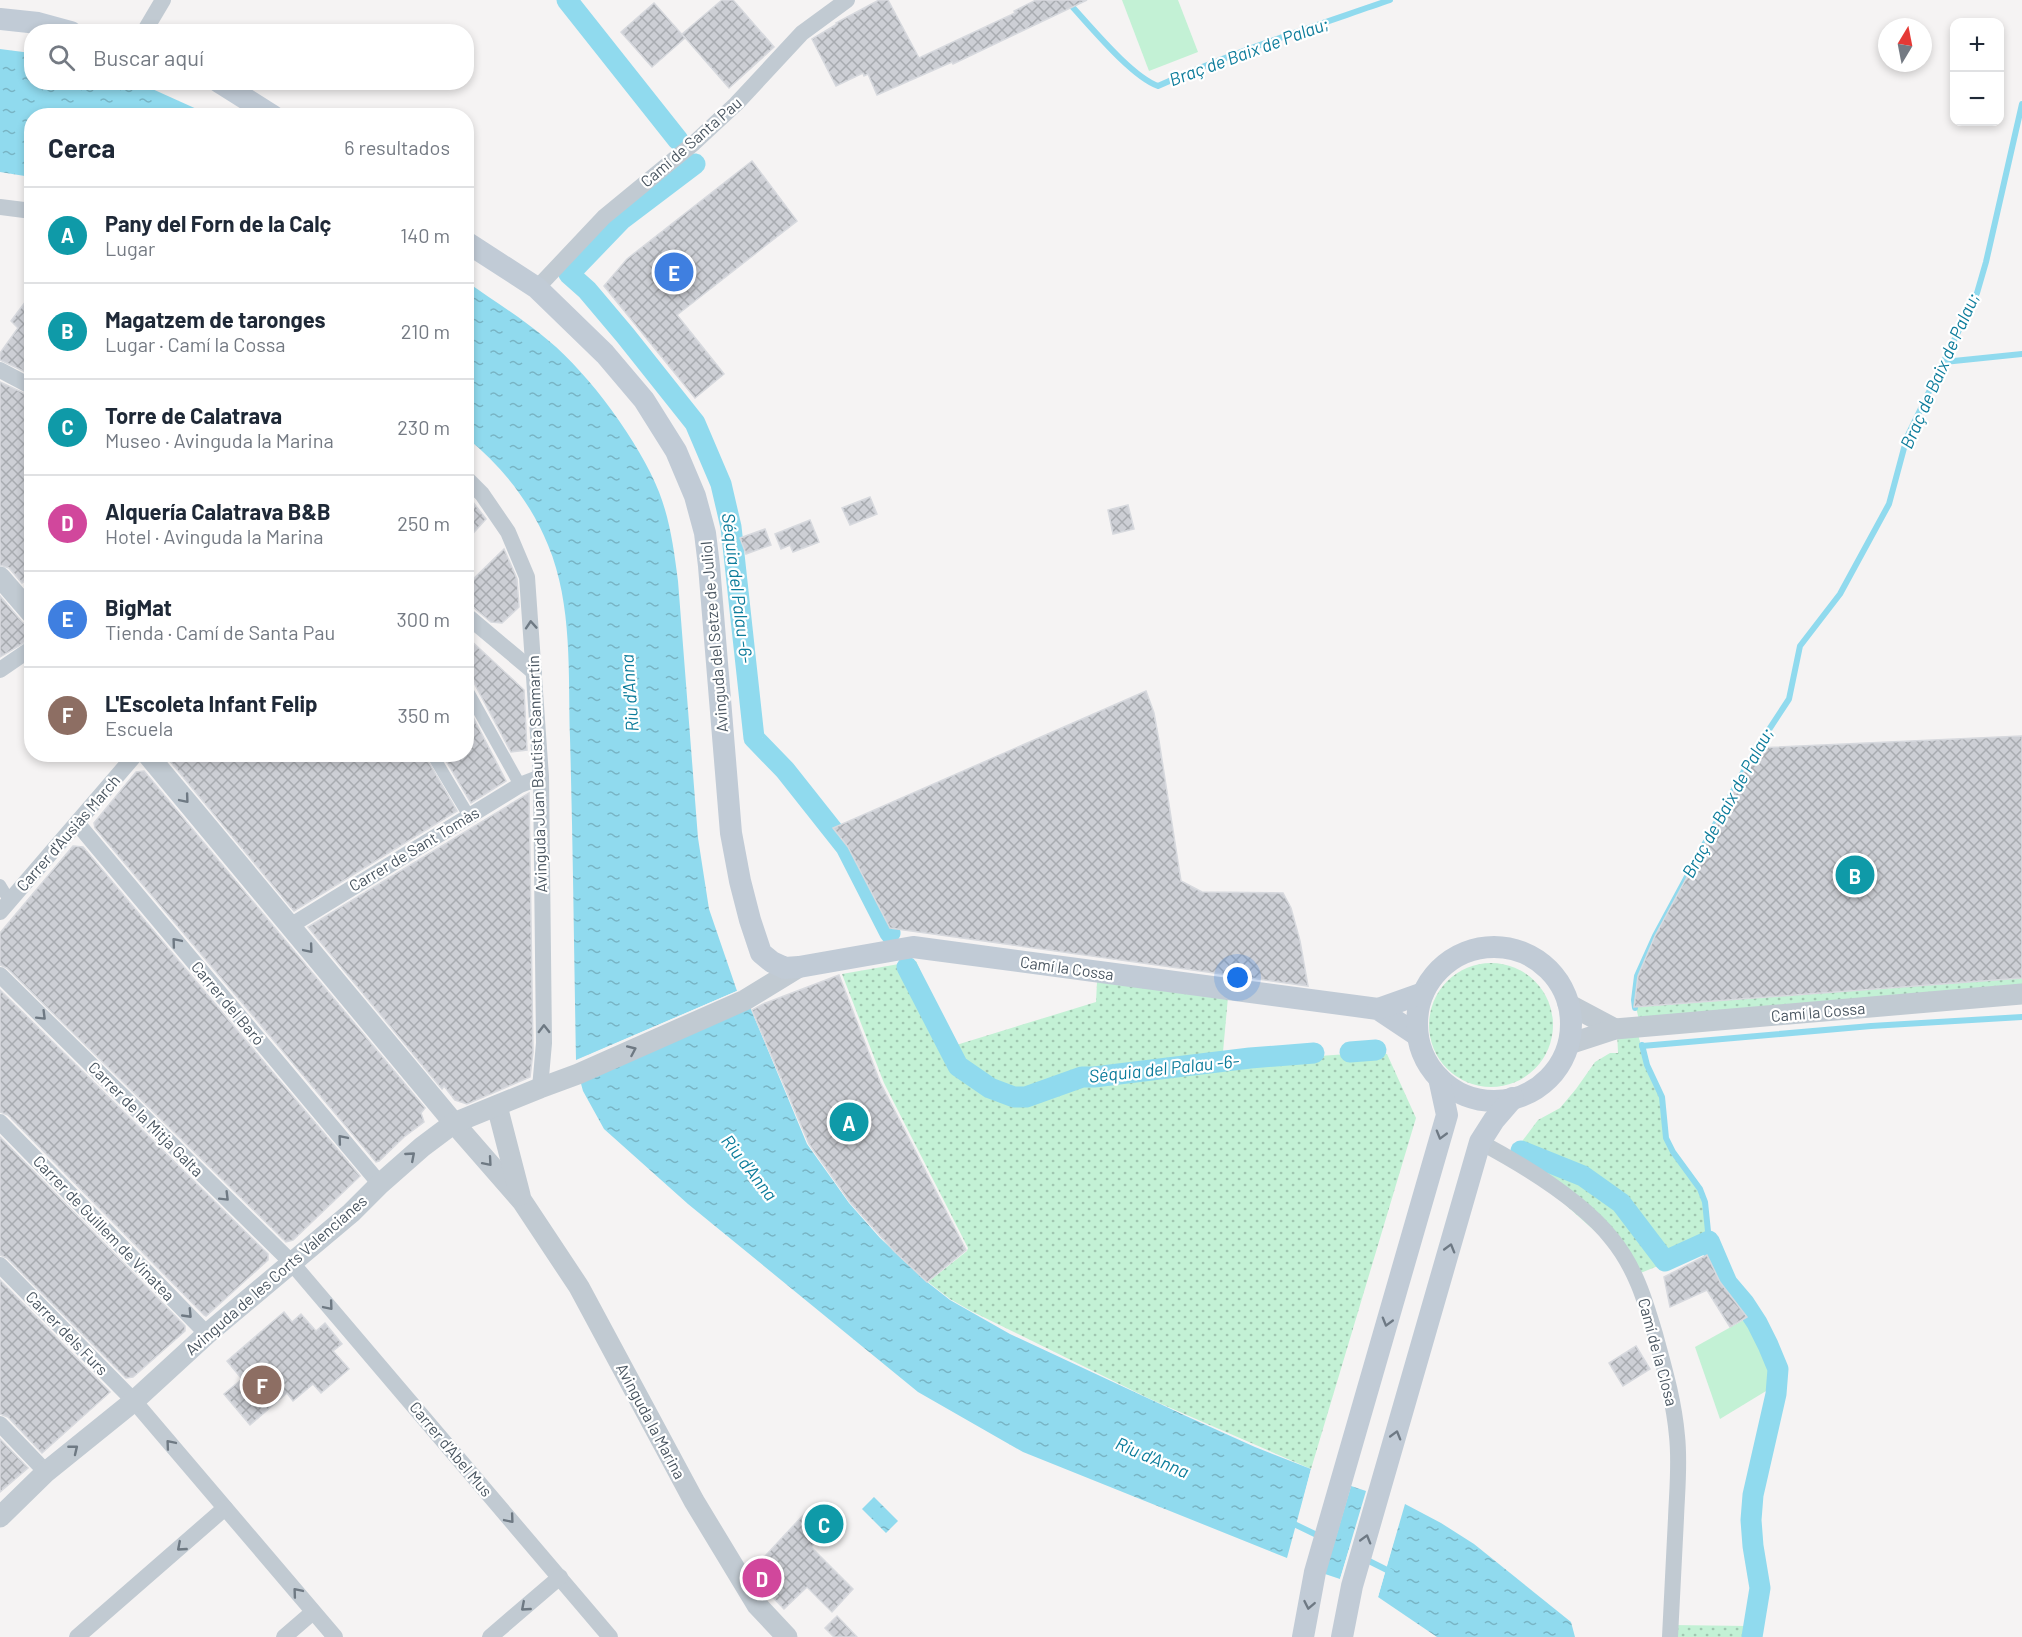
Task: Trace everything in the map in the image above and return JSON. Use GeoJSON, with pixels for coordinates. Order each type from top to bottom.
{"type":"FeatureCollection","features":[{"type":"Feature","properties":{"kind":"main road"},"geometry":{"type":"LineString","coordinates":[[0,19],[42,24]]}},
{"type":"Feature","properties":{"kind":"main road"},"geometry":{"type":"LineString","coordinates":[[232,90],[260,108]]}},
{"type":"Feature","properties":{"kind":"main road","name":"Avinguda del Setze de Juliol"},"geometry":{"type":"LineString","coordinates":[[474,247],[537,288],[605,354],[644,400],[676,451],[695,496],[705,533],[710,566],[731,833],[750,920],[761,953]]}},
{"type":"Feature","properties":{"kind":"main road","name":"Camí la Cossa"},"geometry":{"type":"LineString","coordinates":[[761,953],[772,962],[785,968],[913,947],[1378,1009],[1418,1035]]}},
{"type":"Feature","properties":{"kind":"main road"},"geometry":{"type":"LineString","coordinates":[[1489,947],[1510,949],[1530,956],[1547,968],[1560,984],[1568,1004],[1571,1024],[1569,1044],[1561,1063],[1548,1079],[1532,1091],[1513,1098],[1493,1101],[1473,1098],[1455,1090],[1439,1078],[1422,1051],[1418,1035],[1419,1007],[1423,993],[1434,975],[1450,961],[1468,951],[1489,947]]}},
{"type":"Feature","properties":{"kind":"main road","name":"Camí la Cossa"},"geometry":{"type":"LineString","coordinates":[[1378,1009],[1423,993]]}},
{"type":"Feature","properties":{"kind":"main road"},"geometry":{"type":"LineString","coordinates":[[1303,1637],[1315,1572],[1447,1115],[1439,1078]]}},
{"type":"Feature","properties":{"kind":"main road"},"geometry":{"type":"LineString","coordinates":[[1342,1637],[1352,1586],[1480,1142],[1494,1120],[1513,1098]]}},
{"type":"Feature","properties":{"kind":"street"},"geometry":{"type":"LineString","coordinates":[[149,24],[163,0]]}},
{"type":"Feature","properties":{"kind":"street","name":"Camí de Santa Pau"},"geometry":{"type":"LineString","coordinates":[[537,288],[604,217],[694,143],[736,104],[801,33],[847,0]]}},
{"type":"Feature","properties":{"kind":"street"},"geometry":{"type":"LineString","coordinates":[[0,207],[24,210]]}},
{"type":"Feature","properties":{"kind":"street"},"geometry":{"type":"LineString","coordinates":[[0,370],[24,383]]}},
{"type":"Feature","properties":{"kind":"street","name":"Avinguda Juan Bautista Sanmartín"},"geometry":{"type":"LineString","coordinates":[[474,486],[508,532],[527,577],[540,777],[544,1043],[540,1088]]}},
{"type":"Feature","properties":{"kind":"street"},"geometry":{"type":"LineString","coordinates":[[0,577],[24,605]]}},
{"type":"Feature","properties":{"kind":"street"},"geometry":{"type":"LineString","coordinates":[[474,622],[534,672]]}},
{"type":"Feature","properties":{"kind":"street"},"geometry":{"type":"LineString","coordinates":[[0,669],[24,653]]}},
{"type":"Feature","properties":{"kind":"street"},"geometry":{"type":"LineString","coordinates":[[474,702],[520,785]]}},
{"type":"Feature","properties":{"kind":"street","name":"Carrer d'Ausiàs March"},"geometry":{"type":"LineString","coordinates":[[5,906],[129,762]]}},
{"type":"Feature","properties":{"kind":"street"},"geometry":{"type":"LineString","coordinates":[[154,762],[454,1123],[522,1201]]}},
{"type":"Feature","properties":{"kind":"street"},"geometry":{"type":"LineString","coordinates":[[437,762],[469,816]]}},
{"type":"Feature","properties":{"kind":"street","name":"Carrer de Sant Tomàs"},"geometry":{"type":"LineString","coordinates":[[290,926],[520,785],[540,777]]}},
{"type":"Feature","properties":{"kind":"street","name":"Carrer del Baró"},"geometry":{"type":"LineString","coordinates":[[76,823],[380,1184]]}},
{"type":"Feature","properties":{"kind":"street"},"geometry":{"type":"LineString","coordinates":[[0,885],[5,906]]}},
{"type":"Feature","properties":{"kind":"street","name":"Avinguda del Setze de Juliol"},"geometry":{"type":"LineString","coordinates":[[748,998],[758,974],[761,953]]}},
{"type":"Feature","properties":{"kind":"street"},"geometry":{"type":"LineString","coordinates":[[748,998],[799,967]]}},
{"type":"Feature","properties":{"kind":"street","name":"Carrer de la Mitja Galta"},"geometry":{"type":"LineString","coordinates":[[0,975],[291,1262]]}},
{"type":"Feature","properties":{"kind":"street","name":"Camí la Cossa"},"geometry":{"type":"LineString","coordinates":[[1569,1044],[1615,1029],[2022,994]]}},
{"type":"Feature","properties":{"kind":"street","name":"Avinguda de les Corts Valencianes"},"geometry":{"type":"LineString","coordinates":[[1,1515],[46,1472],[134,1401],[207,1334],[351,1212],[422,1147],[454,1123],[578,1074],[748,998]]}},
{"type":"Feature","properties":{"kind":"street"},"geometry":{"type":"LineString","coordinates":[[1568,1004],[1615,1029]]}},
{"type":"Feature","properties":{"kind":"street"},"geometry":{"type":"LineString","coordinates":[[497,1106],[522,1201]]}},
{"type":"Feature","properties":{"kind":"street","name":"Carrer de Guillem de Vinatea"},"geometry":{"type":"LineString","coordinates":[[0,1122],[207,1334]]}},
{"type":"Feature","properties":{"kind":"street","name":"Camí de la Closa"},"geometry":{"type":"LineString","coordinates":[[1480,1142],[1503,1154],[1578,1206],[1612,1238],[1633,1270],[1672,1400],[1677,1436],[1678,1466],[1670,1637]]}},
{"type":"Feature","properties":{"kind":"street","name":"Avinguda la Marina"},"geometry":{"type":"LineString","coordinates":[[522,1201],[579,1287],[711,1530],[757,1605],[787,1637]]}},
{"type":"Feature","properties":{"kind":"street","name":"Carrer d'Abel Mus"},"geometry":{"type":"LineString","coordinates":[[291,1262],[610,1637]]}},
{"type":"Feature","properties":{"kind":"street","name":"Carrer dels Furs"},"geometry":{"type":"LineString","coordinates":[[0,1265],[134,1401],[335,1637]]}},
{"type":"Feature","properties":{"kind":"street"},"geometry":{"type":"LineString","coordinates":[[0,1424],[46,1472]]}},
{"type":"Feature","properties":{"kind":"street"},"geometry":{"type":"LineString","coordinates":[[77,1637],[225,1508]]}},
{"type":"Feature","properties":{"kind":"street"},"geometry":{"type":"LineString","coordinates":[[490,1637],[560,1577]]}},
{"type":"Feature","properties":{"kind":"street"},"geometry":{"type":"LineString","coordinates":[[284,1637],[313,1612]]}},
{"type":"Feature","properties":{"kind":"green space"},"geometry":{"type":"Polygon","coordinates":[[[1122,0],[1178,0],[1198,52],[1149,71],[1122,0]]]}},
{"type":"Feature","properties":{"kind":"green space"},"geometry":{"type":"Polygon","coordinates":[[[916,961],[953,1046],[1096,1002],[1097,982],[1228,997],[1222,1063],[1376,1052],[1387,1054],[1416,1118],[1311,1469],[1150,1399],[971,1311],[928,1282],[968,1248],[884,1083],[842,974],[916,961]]]}},
{"type":"Feature","properties":{"kind":"green space"},"geometry":{"type":"Polygon","coordinates":[[[1491,963],[1515,968],[1535,981],[1548,1001],[1553,1025],[1548,1049],[1535,1069],[1515,1082],[1491,1087],[1467,1082],[1447,1069],[1434,1049],[1429,1025],[1434,1001],[1447,981],[1467,968],[1491,963]]]}},
{"type":"Feature","properties":{"kind":"green space"},"geometry":{"type":"Polygon","coordinates":[[[2022,978],[2022,991],[1639,1020],[1636,1007],[2022,978]]]}},
{"type":"Feature","properties":{"kind":"green space"},"geometry":{"type":"Polygon","coordinates":[[[1637,1029],[1645,1065],[1658,1089],[1663,1106],[1664,1138],[1672,1154],[1699,1189],[1704,1203],[1708,1246],[1638,1274],[1635,1267],[1511,1156],[1538,1120],[1560,1108],[1595,1062],[1610,1053],[1618,1053],[1617,1030],[1637,1029]]]}},
{"type":"Feature","properties":{"kind":"green space"},"geometry":{"type":"Polygon","coordinates":[[[1747,1318],[1769,1361],[1771,1388],[1720,1419],[1695,1347],[1747,1318]]]}},
{"type":"Feature","properties":{"kind":"green space"},"geometry":{"type":"Polygon","coordinates":[[[1672,1625],[1748,1626],[1748,1637],[1672,1637],[1672,1625]]]}},
{"type":"Feature","properties":{"kind":"water"},"geometry":{"type":"Polygon","coordinates":[[[0,49],[24,52],[24,90],[155,90],[194,108],[24,108],[24,176],[0,172],[0,49]]]}},
{"type":"Feature","properties":{"kind":"water"},"geometry":{"type":"Polygon","coordinates":[[[474,287],[539,333],[564,355],[612,410],[639,452],[659,492],[673,547],[678,581],[698,838],[709,909],[737,991],[576,1060],[569,665],[562,592],[548,545],[533,514],[504,473],[474,444],[474,287]]]}},
{"type":"Feature","properties":{"kind":"water"},"geometry":{"type":"Polygon","coordinates":[[[750,1007],[807,1144],[849,1203],[880,1238],[927,1282],[950,1300],[1010,1334],[1255,1447],[1311,1469],[1287,1558],[1023,1452],[918,1392],[688,1204],[604,1129],[583,1091],[580,1080],[750,1007]]]}},
{"type":"Feature","properties":{"kind":"water"},"geometry":{"type":"Polygon","coordinates":[[[1351,1486],[1366,1491],[1340,1579],[1325,1574],[1351,1486]]]}},
{"type":"Feature","properties":{"kind":"water"},"geometry":{"type":"Polygon","coordinates":[[[874,1497],[898,1521],[886,1533],[862,1509],[874,1497]]]}},
{"type":"Feature","properties":{"kind":"water"},"geometry":{"type":"Polygon","coordinates":[[[1405,1504],[1474,1544],[1571,1622],[1575,1637],[1437,1637],[1378,1597],[1405,1504]]]}},
{"type":"Feature","properties":{"kind":"pier"},"geometry":{"type":"Polygon","coordinates":[[[739,990],[739,992],[576,1063],[575,1061],[739,990]]]}},
{"type":"Feature","properties":{"kind":"pier"},"geometry":{"type":"Polygon","coordinates":[[[1311,1469],[1314,1470],[1288,1561],[1311,1469]]]}},
{"type":"Feature","properties":{"kind":"pier"},"geometry":{"type":"Polygon","coordinates":[[[1368,1488],[1369,1490],[1342,1580],[1340,1579],[1368,1488]]]}},
{"type":"Feature","properties":{"kind":"pier"},"geometry":{"type":"Polygon","coordinates":[[[1405,1501],[1378,1597],[1375,1596],[1376,1591],[1402,1504],[1405,1501]]]}},
{"type":"Feature","properties":{"kind":"building"},"geometry":{"type":"Polygon","coordinates":[[[722,0],[733,0],[774,47],[729,88],[682,34],[722,0]]]}},
{"type":"Feature","properties":{"kind":"building"},"geometry":{"type":"Polygon","coordinates":[[[879,0],[888,0],[919,58],[1015,13],[1014,11],[1036,0],[1087,0],[953,64],[952,62],[877,95],[868,74],[864,76],[863,73],[836,86],[812,39],[879,0]]]}},
{"type":"Feature","properties":{"kind":"building"},"geometry":{"type":"Polygon","coordinates":[[[654,3],[685,38],[652,67],[621,32],[654,3]]]}},
{"type":"Feature","properties":{"kind":"building"},"geometry":{"type":"Polygon","coordinates":[[[752,161],[797,221],[677,315],[724,374],[695,398],[604,286],[627,259],[752,161]]]}},
{"type":"Feature","properties":{"kind":"building"},"geometry":{"type":"Polygon","coordinates":[[[24,304],[24,371],[0,360],[0,353],[18,328],[11,321],[24,304]]]}},
{"type":"Feature","properties":{"kind":"building"},"geometry":{"type":"Polygon","coordinates":[[[0,382],[24,393],[24,582],[22,583],[9,568],[0,565],[0,382]]]}},
{"type":"Feature","properties":{"kind":"building"},"geometry":{"type":"Polygon","coordinates":[[[870,497],[877,514],[850,525],[842,508],[870,497]]]}},
{"type":"Feature","properties":{"kind":"building"},"geometry":{"type":"Polygon","coordinates":[[[474,503],[486,519],[474,532],[474,503]]]}},
{"type":"Feature","properties":{"kind":"building"},"geometry":{"type":"Polygon","coordinates":[[[1128,505],[1134,529],[1113,534],[1108,510],[1128,505]]]}},
{"type":"Feature","properties":{"kind":"building"},"geometry":{"type":"Polygon","coordinates":[[[810,520],[819,542],[793,552],[790,545],[781,549],[775,534],[810,520]]]}},
{"type":"Feature","properties":{"kind":"building"},"geometry":{"type":"Polygon","coordinates":[[[765,529],[771,545],[746,554],[740,538],[765,529]]]}},
{"type":"Feature","properties":{"kind":"building"},"geometry":{"type":"Polygon","coordinates":[[[504,549],[517,579],[519,607],[502,623],[491,622],[474,608],[474,578],[504,549]]]}},
{"type":"Feature","properties":{"kind":"building"},"geometry":{"type":"Polygon","coordinates":[[[0,596],[24,623],[24,643],[0,657],[0,596]]]}},
{"type":"Feature","properties":{"kind":"building"},"geometry":{"type":"Polygon","coordinates":[[[474,643],[524,690],[527,750],[511,752],[474,683],[474,643]]]}},
{"type":"Feature","properties":{"kind":"building"},"geometry":{"type":"Polygon","coordinates":[[[1146,691],[1154,713],[1181,881],[1202,892],[1283,893],[1291,908],[1300,941],[1308,986],[890,928],[848,847],[833,828],[1146,691]]]}},
{"type":"Feature","properties":{"kind":"building"},"geometry":{"type":"Polygon","coordinates":[[[474,719],[506,781],[471,803],[447,762],[474,762],[474,719]]]}},
{"type":"Feature","properties":{"kind":"building"},"geometry":{"type":"Polygon","coordinates":[[[2022,736],[2022,978],[1634,1007],[1638,976],[1655,936],[1757,748],[2022,736]]]}},
{"type":"Feature","properties":{"kind":"building"},"geometry":{"type":"Polygon","coordinates":[[[171,762],[429,762],[457,811],[294,911],[171,762]]]}},
{"type":"Feature","properties":{"kind":"building"},"geometry":{"type":"Polygon","coordinates":[[[144,771],[425,1108],[421,1113],[424,1122],[379,1161],[376,1162],[95,828],[94,823],[136,772],[144,771]]]}},
{"type":"Feature","properties":{"kind":"building"},"geometry":{"type":"Polygon","coordinates":[[[529,793],[533,1052],[530,1077],[467,1104],[455,1100],[444,1086],[442,1089],[308,927],[529,793]]]}},
{"type":"Feature","properties":{"kind":"building"},"geometry":{"type":"Polygon","coordinates":[[[73,846],[83,847],[360,1176],[293,1240],[286,1242],[7,968],[0,965],[0,933],[73,846]]]}},
{"type":"Feature","properties":{"kind":"building"},"geometry":{"type":"Polygon","coordinates":[[[839,975],[880,1082],[966,1250],[927,1282],[894,1251],[850,1202],[809,1144],[752,1010],[839,975]]]}},
{"type":"Feature","properties":{"kind":"building"},"geometry":{"type":"Polygon","coordinates":[[[0,990],[268,1254],[268,1260],[206,1316],[8,1115],[0,1112],[0,990]]]}},
{"type":"Feature","properties":{"kind":"building"},"geometry":{"type":"Polygon","coordinates":[[[0,1137],[185,1326],[185,1331],[133,1377],[126,1378],[7,1258],[0,1255],[0,1137]]]}},
{"type":"Feature","properties":{"kind":"building"},"geometry":{"type":"Polygon","coordinates":[[[1707,1255],[1720,1282],[1747,1317],[1730,1327],[1707,1290],[1670,1307],[1664,1277],[1707,1255]]]}},
{"type":"Feature","properties":{"kind":"building"},"geometry":{"type":"Polygon","coordinates":[[[0,1280],[110,1392],[42,1453],[8,1417],[0,1414],[0,1280]]]}},
{"type":"Feature","properties":{"kind":"building"},"geometry":{"type":"Polygon","coordinates":[[[284,1312],[292,1322],[301,1314],[316,1331],[325,1323],[342,1344],[333,1351],[349,1369],[321,1393],[313,1384],[293,1401],[287,1393],[250,1425],[224,1394],[242,1379],[227,1361],[284,1312]]]}},
{"type":"Feature","properties":{"kind":"building"},"geometry":{"type":"Polygon","coordinates":[[[1636,1346],[1650,1369],[1623,1386],[1609,1363],[1636,1346]]]}},
{"type":"Feature","properties":{"kind":"building"},"geometry":{"type":"Polygon","coordinates":[[[0,1439],[28,1468],[0,1492],[0,1439]]]}},
{"type":"Feature","properties":{"kind":"building"},"geometry":{"type":"Polygon","coordinates":[[[809,1509],[830,1526],[811,1547],[853,1589],[832,1612],[807,1587],[784,1609],[757,1581],[751,1571],[809,1509]]]}},
{"type":"Feature","properties":{"kind":"building"},"geometry":{"type":"Polygon","coordinates":[[[837,1616],[857,1637],[834,1637],[825,1628],[837,1616]]]}},
{"type":"Feature","properties":{"kind":"waterway","name":"Séquia del Palau -6-"},"geometry":{"type":"LineString","coordinates":[[567,0],[678,140]]}},
{"type":"Feature","properties":{"kind":"waterway","name":"Braç de Baix de Palau;"},"geometry":{"type":"LineString","coordinates":[[1066,0],[1122,60],[1135,72],[1158,86],[1244,51],[1390,0]]}},
{"type":"Feature","properties":{"kind":"waterway","name":"Braç de Baix de Palau;"},"geometry":{"type":"LineString","coordinates":[[1635,1008],[1637,976],[1655,936],[1753,754],[1789,699],[1800,646],[1840,594],[1889,504],[1907,437],[1977,293],[2022,104]]}},
{"type":"Feature","properties":{"kind":"waterway","name":"Séquia del Palau -6-"},"geometry":{"type":"LineString","coordinates":[[695,164],[621,220],[569,274],[587,290],[695,423],[721,484],[731,527],[754,738],[785,770],[846,847],[890,933]]}},
{"type":"Feature","properties":{"kind":"waterway"},"geometry":{"type":"LineString","coordinates":[[1944,362],[2022,354]]}},
{"type":"Feature","properties":{"kind":"waterway","name":"Séquia del Palau -6-"},"geometry":{"type":"LineString","coordinates":[[907,967],[958,1066],[990,1088],[1014,1097],[1026,1097],[1082,1077],[1314,1053]]}},
{"type":"Feature","properties":{"kind":"waterway"},"geometry":{"type":"LineString","coordinates":[[1642,1046],[1871,1026],[2022,1017]]}},
{"type":"Feature","properties":{"kind":"waterway","name":"Braç de Baix de Palau;"},"geometry":{"type":"LineString","coordinates":[[1642,1045],[1647,1065],[1662,1097],[1666,1138],[1673,1152],[1700,1189],[1705,1202],[1709,1241]]}},
{"type":"Feature","properties":{"kind":"waterway","name":"Séquia del Palau -6-"},"geometry":{"type":"LineString","coordinates":[[1350,1052],[1376,1050]]}},
{"type":"Feature","properties":{"kind":"waterway","name":"Séquia del Palau -6-"},"geometry":{"type":"LineString","coordinates":[[1521,1151],[1583,1176],[1621,1203],[1665,1261],[1709,1241],[1727,1283],[1744,1303],[1768,1345],[1778,1369],[1776,1394],[1753,1495],[1751,1520],[1760,1588],[1752,1637]]}},
{"type":"Feature","properties":{"kind":"waterway","name":"Riu d'Anna"},"geometry":{"type":"LineString","coordinates":[[1290,1522],[1321,1537]]}},
{"type":"Feature","properties":{"kind":"waterway","name":"Riu d'Anna"},"geometry":{"type":"LineString","coordinates":[[1365,1559],[1391,1572]]}},
{"type":"Feature","properties":{"kind":"place","name":"BigMat"},"geometry":{"type":"Point","coordinates":[674,272]}},
{"type":"Feature","properties":{"kind":"place","name":"Magatzem de taronges"},"geometry":{"type":"Point","coordinates":[1855,875]}},
{"type":"Feature","properties":{"kind":"place","name":"Pany del Forn de la Calç"},"geometry":{"type":"Point","coordinates":[849,1122]}},
{"type":"Feature","properties":{"kind":"place","name":"L'Escoleta Infant Felip"},"geometry":{"type":"Point","coordinates":[262,1385]}},
{"type":"Feature","properties":{"kind":"place","name":"Torre de Calatrava"},"geometry":{"type":"Point","coordinates":[824,1524]}},
{"type":"Feature","properties":{"kind":"place","name":"Alquería Calatrava B&B"},"geometry":{"type":"Point","coordinates":[762,1578]}}]}
